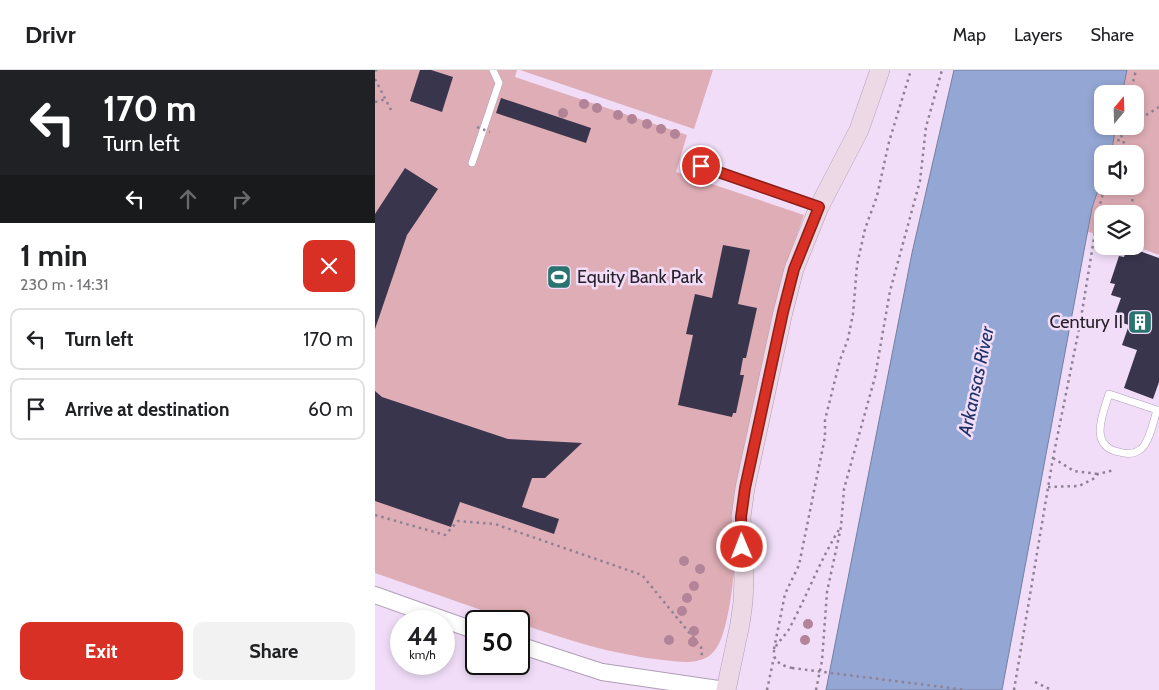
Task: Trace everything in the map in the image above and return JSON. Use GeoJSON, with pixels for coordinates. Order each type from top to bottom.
{"type":"FeatureCollection","features":[{"type":"Feature","properties":{"kind":"main road"},"geometry":{"type":"LineString","coordinates":[[725,690],[743,602],[744,578],[741,517],[745,488],[792,278],[807,233],[859,130],[880,70]]}},
{"type":"Feature","properties":{"kind":"street"},"geometry":{"type":"LineString","coordinates":[[375,595],[465,627]]}},
{"type":"Feature","properties":{"kind":"street"},"geometry":{"type":"LineString","coordinates":[[530,649],[602,672],[725,690]]}},
{"type":"Feature","properties":{"kind":"lane"},"geometry":{"type":"LineString","coordinates":[[472,163],[499,83],[493,70]]}},
{"type":"Feature","properties":{"kind":"lane"},"geometry":{"type":"LineString","coordinates":[[701,166],[819,207]]}},
{"type":"Feature","properties":{"kind":"lane"},"geometry":{"type":"LineString","coordinates":[[1109,394],[1158,410],[1142,449],[1131,454],[1113,450],[1105,445],[1099,434],[1099,422],[1109,394]]}},
{"type":"Feature","properties":{"kind":"path"},"geometry":{"type":"LineString","coordinates":[[767,690],[785,594],[799,565],[825,437],[825,420],[838,368],[848,339],[853,314],[857,265],[865,230],[877,196],[889,142],[911,70]]}},
{"type":"Feature","properties":{"kind":"path"},"geometry":{"type":"LineString","coordinates":[[816,690],[822,661],[827,592],[841,527],[844,490],[875,377],[890,291],[920,181],[926,126],[942,70]]}},
{"type":"Feature","properties":{"kind":"path"},"geometry":{"type":"LineString","coordinates":[[1132,85],[1136,70]]}},
{"type":"Feature","properties":{"kind":"path"},"geometry":{"type":"LineString","coordinates":[[375,79],[391,110]]}},
{"type":"Feature","properties":{"kind":"path"},"geometry":{"type":"LineString","coordinates":[[375,102],[386,99]]}},
{"type":"Feature","properties":{"kind":"path"},"geometry":{"type":"LineString","coordinates":[[1144,116],[1159,107]]}},
{"type":"Feature","properties":{"kind":"path"},"geometry":{"type":"LineString","coordinates":[[477,128],[490,132]]}},
{"type":"Feature","properties":{"kind":"path"},"geometry":{"type":"LineString","coordinates":[[1014,690],[1053,458],[1103,195]]}},
{"type":"Feature","properties":{"kind":"path"},"geometry":{"type":"LineString","coordinates":[[1053,458],[1074,470],[1097,474],[1114,470]]}},
{"type":"Feature","properties":{"kind":"path"},"geometry":{"type":"LineString","coordinates":[[1048,487],[1079,486],[1097,474]]}},
{"type":"Feature","properties":{"kind":"path"},"geometry":{"type":"LineString","coordinates":[[375,515],[445,535],[458,521],[495,524],[643,575],[701,647],[702,656]]}},
{"type":"Feature","properties":{"kind":"path"},"geometry":{"type":"LineString","coordinates":[[774,649],[788,631],[831,542],[841,527]]}},
{"type":"Feature","properties":{"kind":"path"},"geometry":{"type":"LineString","coordinates":[[774,656],[777,662],[792,668],[966,690]]}},
{"type":"Feature","properties":{"kind":"path"},"geometry":{"type":"LineString","coordinates":[[1035,682],[1052,690]]}},
{"type":"Feature","properties":{"kind":"shaded area","name":"Equity Bank Park"},"geometry":{"type":"Polygon","coordinates":[[[375,70],[517,70],[515,77],[687,135],[676,172],[804,215],[783,274],[773,323],[735,558],[727,620],[720,643],[714,652],[707,657],[691,662],[643,657],[589,646],[530,627],[530,610],[481,610],[375,573],[375,70]]]}},
{"type":"Feature","properties":{"kind":"shaded area"},"geometry":{"type":"Polygon","coordinates":[[[520,70],[713,70],[694,129],[520,70]]]}},
{"type":"Feature","properties":{"kind":"shaded area"},"geometry":{"type":"Polygon","coordinates":[[[1127,70],[1159,70],[1159,255],[1144,249],[1144,205],[1094,205],[1094,233],[1088,232],[1092,208],[1096,195],[1144,195],[1144,145],[1113,145],[1114,135],[1144,135],[1144,85],[1124,85],[1127,70]]]}},
{"type":"Feature","properties":{"kind":"water","name":"Arkansas River"},"geometry":{"type":"Polygon","coordinates":[[[954,70],[1127,70],[1124,85],[1094,85],[1094,135],[1114,135],[1113,145],[1094,145],[1094,195],[1096,195],[1092,208],[1002,690],[826,690],[912,253],[954,70]]]}},
{"type":"Feature","properties":{"kind":"building"},"geometry":{"type":"Polygon","coordinates":[[[420,70],[431,70],[453,77],[442,112],[410,101],[420,70]]]}},
{"type":"Feature","properties":{"kind":"building"},"geometry":{"type":"Polygon","coordinates":[[[501,98],[591,128],[586,143],[496,113],[501,98]]]}},
{"type":"Feature","properties":{"kind":"building"},"geometry":{"type":"Polygon","coordinates":[[[405,168],[438,189],[407,235],[375,329],[375,214],[405,168]]]}},
{"type":"Feature","properties":{"kind":"building"},"geometry":{"type":"Polygon","coordinates":[[[723,245],[750,250],[738,304],[757,308],[746,358],[743,358],[740,375],[744,375],[736,413],[733,413],[732,417],[678,405],[693,335],[686,334],[695,294],[712,298],[723,245]]]}},
{"type":"Feature","properties":{"kind":"building","name":"Century II"},"geometry":{"type":"Polygon","coordinates":[[[1144,253],[1159,258],[1159,382],[1153,399],[1124,388],[1137,350],[1122,345],[1129,325],[1113,320],[1121,298],[1111,295],[1115,284],[1110,283],[1119,256],[1124,257],[1125,255],[1144,255],[1144,253]]]}},
{"type":"Feature","properties":{"kind":"building"},"geometry":{"type":"Polygon","coordinates":[[[375,391],[382,397],[508,439],[582,443],[545,478],[532,478],[522,507],[559,519],[554,534],[460,502],[451,527],[375,501],[375,391]]]}},
{"type":"Feature","properties":{"kind":"place","name":"Equity Bank Park"},"geometry":{"type":"Point","coordinates":[559,277]}},
{"type":"Feature","properties":{"kind":"place","name":"Century II"},"geometry":{"type":"Point","coordinates":[1140,322]}},
{"type":"Feature","properties":{"kind":"route"},"geometry":{"type":"LineString","coordinates":[[701,166],[819,207],[794,269],[783,312],[745,488],[741,517],[742,547]]}}]}
